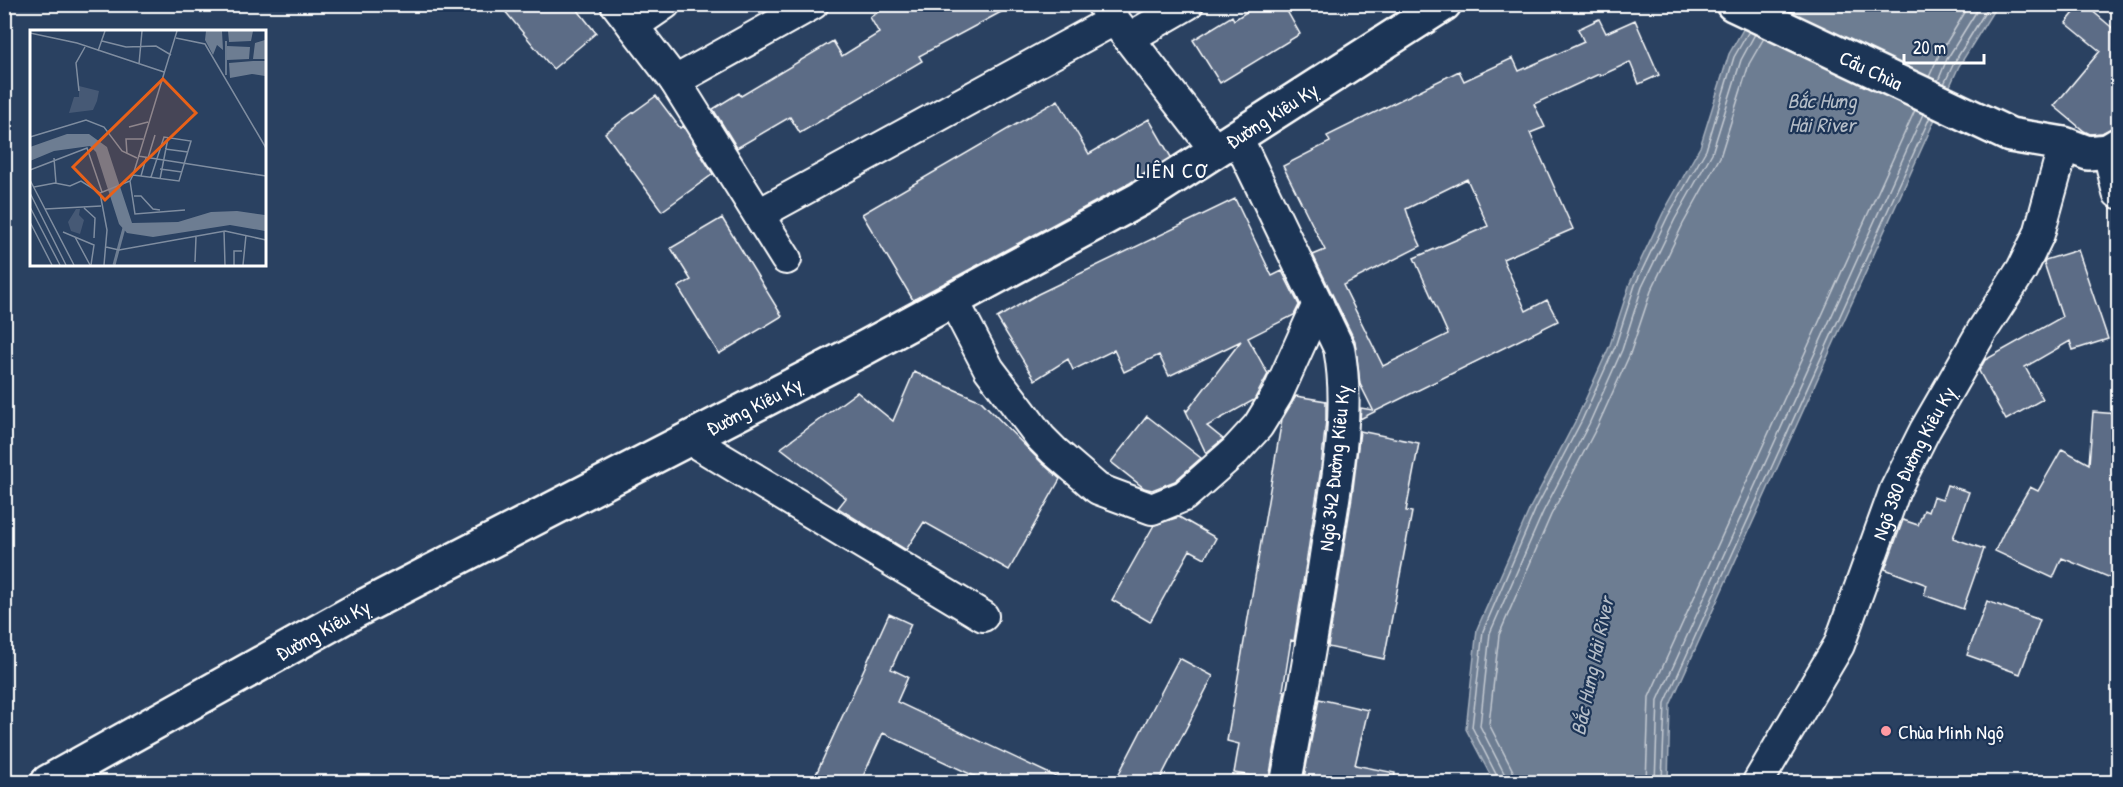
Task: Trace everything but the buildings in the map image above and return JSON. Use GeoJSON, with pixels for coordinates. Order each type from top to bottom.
{"type":"FeatureCollection","features":[{"type":"Feature","properties":{"kind":"main road","name":"Đường Kiêu Kỵ"},"geometry":{"type":"LineString","coordinates":[[48,783],[355,611],[689,439],[1140,199],[1444,4]]}},
{"type":"Feature","properties":{"kind":"main road","name":"Cầu Chùa"},"geometry":{"type":"LineString","coordinates":[[1732,4],[2010,135],[2064,144]]}},
{"type":"Feature","properties":{"kind":"main road"},"geometry":{"type":"LineString","coordinates":[[2064,144],[2088,153],[2113,148]]}},
{"type":"Feature","properties":{"kind":"street"},"geometry":{"type":"LineString","coordinates":[[665,4],[624,15],[675,81],[786,260]]}},
{"type":"Feature","properties":{"kind":"street"},"geometry":{"type":"LineString","coordinates":[[675,81],[813,4]]}},
{"type":"Feature","properties":{"kind":"street"},"geometry":{"type":"LineString","coordinates":[[759,214],[1115,21],[1188,4]]}},
{"type":"Feature","properties":{"kind":"street","name":"Ngõ 342 Đường Kiêu Kỵ"},"geometry":{"type":"LineString","coordinates":[[1115,21],[1226,144],[1318,304],[1339,348],[1345,401],[1333,508],[1308,666],[1286,783]]}},
{"type":"Feature","properties":{"kind":"street","name":"Ngõ 380 Đường Kiêu Kỵ"},"geometry":{"type":"LineString","coordinates":[[1758,783],[1839,645],[1894,490],[1925,430],[1982,331],[2022,269],[2039,234],[2064,144]]}},
{"type":"Feature","properties":{"kind":"street"},"geometry":{"type":"LineString","coordinates":[[2113,148],[2118,193]]}},
{"type":"Feature","properties":{"kind":"street"},"geometry":{"type":"LineString","coordinates":[[953,300],[989,369],[1048,445],[1098,489],[1152,509],[1184,496],[1258,426],[1277,395],[1318,304]]}},
{"type":"Feature","properties":{"kind":"street"},"geometry":{"type":"LineString","coordinates":[[689,439],[984,616]]}},
{"type":"Feature","properties":{"kind":"water","name":"Bắc Hưng Hải River"},"geometry":{"type":"Polygon","coordinates":[[[1757,5],[1997,5],[1959,66],[1670,705],[1668,782],[1494,782],[1466,729],[1477,629],[1531,506],[1577,418],[1610,345],[1630,283],[1663,213],[1700,147],[1729,54],[1757,5]]]}},
{"type":"Feature","properties":{"kind":"place","name":"Chùa Minh Ngộ"},"geometry":{"type":"Point","coordinates":[1886,731]}},
{"type":"Feature","properties":{"kind":"district","name":"LIÊN CƠ"},"geometry":{"type":"Point","coordinates":[1172,170]}}]}
